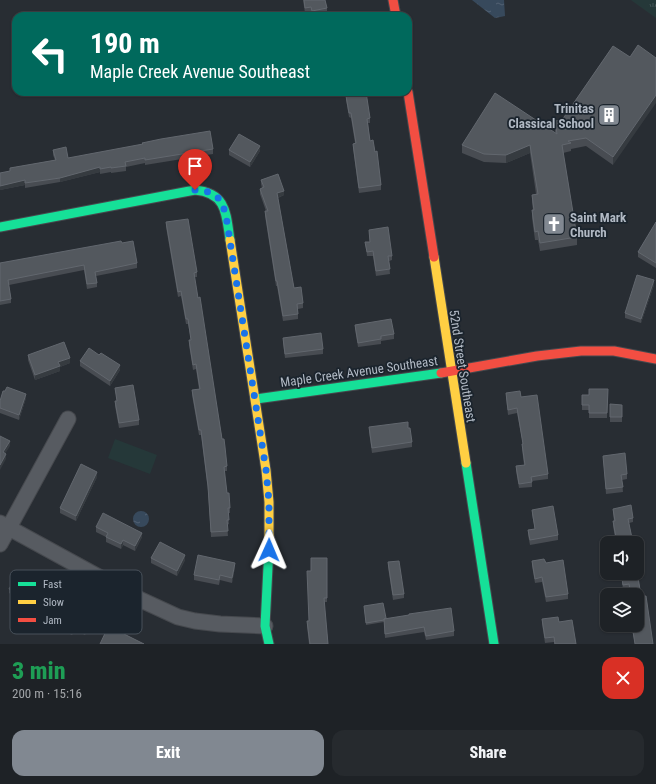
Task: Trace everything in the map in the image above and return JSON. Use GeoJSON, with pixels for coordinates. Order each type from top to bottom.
{"type":"FeatureCollection","features":[{"type":"Feature","properties":{"kind":"street"},"geometry":{"type":"LineString","coordinates":[[393,0],[395,12]]}},
{"type":"Feature","properties":{"kind":"street","name":"52nd Street Southeast"},"geometry":{"type":"LineString","coordinates":[[409,96],[494,644]]}},
{"type":"Feature","properties":{"kind":"street"},"geometry":{"type":"LineString","coordinates":[[0,227],[195,190],[207,191],[219,197],[226,216],[266,470],[269,502],[268,578],[265,626],[269,644]]}},
{"type":"Feature","properties":{"kind":"street","name":"Maple Creek Avenue Southeast"},"geometry":{"type":"LineString","coordinates":[[256,399],[451,371],[537,356],[581,351],[614,351],[656,359]]}},
{"type":"Feature","properties":{"kind":"street"},"geometry":{"type":"LineString","coordinates":[[0,544],[4,525],[68,419]]}},
{"type":"Feature","properties":{"kind":"street"},"geometry":{"type":"LineString","coordinates":[[4,525],[86,570]]}},
{"type":"Feature","properties":{"kind":"street"},"geometry":{"type":"LineString","coordinates":[[142,600],[178,617],[220,624],[265,626]]}},
{"type":"Feature","properties":{"kind":"green space"},"geometry":{"type":"Polygon","coordinates":[[[631,0],[656,0],[656,18],[631,0]]]}},
{"type":"Feature","properties":{"kind":"green space"},"geometry":{"type":"Polygon","coordinates":[[[115,439],[157,455],[150,474],[108,458],[115,439]]]}},
{"type":"Feature","properties":{"kind":"water"},"geometry":{"type":"Polygon","coordinates":[[[472,0],[504,0],[505,16],[495,18],[472,0]]]}},
{"type":"Feature","properties":{"kind":"water"},"geometry":{"type":"Polygon","coordinates":[[[141,511],[148,516],[149,519],[144,526],[141,527],[134,522],[133,519],[138,512],[141,511]]]}},
{"type":"Feature","properties":{"kind":"building"},"geometry":{"type":"Polygon","coordinates":[[[304,0],[325,0],[327,8],[312,11],[311,7],[305,8],[304,0]]]}},
{"type":"Feature","properties":{"kind":"building"},"geometry":{"type":"Polygon","coordinates":[[[638,45],[656,58],[656,95],[613,157],[586,138],[568,141],[571,143],[562,145],[577,237],[540,243],[538,231],[535,232],[532,210],[534,210],[532,195],[538,194],[530,145],[506,155],[484,154],[462,145],[495,93],[557,134],[555,121],[562,120],[613,46],[630,57],[638,45]]]}},
{"type":"Feature","properties":{"kind":"building"},"geometry":{"type":"Polygon","coordinates":[[[346,96],[367,96],[370,118],[367,119],[370,141],[373,140],[375,152],[377,151],[381,185],[359,188],[353,144],[356,143],[351,113],[349,113],[346,96]]]}},
{"type":"Feature","properties":{"kind":"building"},"geometry":{"type":"Polygon","coordinates":[[[210,131],[213,149],[145,160],[145,158],[125,162],[126,166],[100,169],[100,167],[60,178],[25,183],[25,180],[0,186],[0,173],[10,171],[10,168],[56,160],[53,150],[66,147],[68,158],[143,144],[142,143],[161,139],[210,131]]]}},
{"type":"Feature","properties":{"kind":"building"},"geometry":{"type":"Polygon","coordinates":[[[239,134],[260,146],[250,162],[229,150],[239,134]]]}},
{"type":"Feature","properties":{"kind":"building"},"geometry":{"type":"Polygon","coordinates":[[[278,174],[284,191],[277,193],[294,288],[301,287],[303,303],[297,304],[298,314],[283,316],[265,211],[268,211],[260,189],[264,187],[261,180],[278,174]]]}},
{"type":"Feature","properties":{"kind":"building"},"geometry":{"type":"Polygon","coordinates":[[[188,219],[197,272],[194,273],[198,298],[200,297],[222,439],[224,439],[227,466],[224,467],[230,508],[228,508],[228,531],[211,532],[208,486],[201,430],[199,430],[192,390],[200,389],[196,364],[193,365],[189,340],[191,340],[188,319],[186,319],[181,291],[178,292],[166,222],[188,219]]]}},
{"type":"Feature","properties":{"kind":"building"},"geometry":{"type":"Polygon","coordinates":[[[656,222],[656,263],[638,252],[656,222]]]}},
{"type":"Feature","properties":{"kind":"building"},"geometry":{"type":"Polygon","coordinates":[[[388,227],[392,256],[388,256],[390,269],[376,271],[373,251],[367,252],[365,242],[370,242],[369,230],[388,227]]]}},
{"type":"Feature","properties":{"kind":"building"},"geometry":{"type":"Polygon","coordinates":[[[121,241],[122,243],[133,241],[137,263],[95,272],[97,283],[87,284],[84,265],[8,280],[11,299],[0,301],[0,263],[121,241]]]}},
{"type":"Feature","properties":{"kind":"building"},"geometry":{"type":"Polygon","coordinates":[[[637,275],[654,280],[641,319],[625,313],[637,275]]]}},
{"type":"Feature","properties":{"kind":"building"},"geometry":{"type":"Polygon","coordinates":[[[391,319],[394,334],[381,336],[381,339],[358,343],[355,325],[391,319]]]}},
{"type":"Feature","properties":{"kind":"building"},"geometry":{"type":"Polygon","coordinates":[[[321,333],[323,349],[285,354],[283,338],[321,333]]]}},
{"type":"Feature","properties":{"kind":"building"},"geometry":{"type":"Polygon","coordinates":[[[64,342],[70,358],[58,362],[60,366],[35,375],[28,355],[64,342]]]}},
{"type":"Feature","properties":{"kind":"building"},"geometry":{"type":"Polygon","coordinates":[[[89,348],[99,355],[101,353],[120,365],[110,381],[80,361],[89,348]]]}},
{"type":"Feature","properties":{"kind":"building"},"geometry":{"type":"Polygon","coordinates":[[[133,385],[139,420],[119,423],[115,401],[117,401],[115,388],[133,385]]]}},
{"type":"Feature","properties":{"kind":"building"},"geometry":{"type":"Polygon","coordinates":[[[7,387],[26,394],[19,415],[0,408],[0,401],[3,391],[5,391],[7,387]]]}},
{"type":"Feature","properties":{"kind":"building"},"geometry":{"type":"Polygon","coordinates":[[[589,389],[608,389],[607,413],[589,413],[589,405],[582,405],[582,395],[589,395],[589,389]]]}},
{"type":"Feature","properties":{"kind":"building"},"geometry":{"type":"Polygon","coordinates":[[[520,391],[521,397],[537,395],[548,474],[531,477],[532,482],[519,484],[516,466],[525,465],[523,444],[517,408],[508,410],[506,393],[520,391]]]}},
{"type":"Feature","properties":{"kind":"building"},"geometry":{"type":"Polygon","coordinates":[[[610,404],[622,405],[622,417],[610,417],[610,404]]]}},
{"type":"Feature","properties":{"kind":"building"},"geometry":{"type":"Polygon","coordinates":[[[408,422],[412,442],[372,448],[369,427],[408,422]]]}},
{"type":"Feature","properties":{"kind":"building"},"geometry":{"type":"Polygon","coordinates":[[[0,436],[10,441],[3,452],[6,454],[0,465],[0,436]]]}},
{"type":"Feature","properties":{"kind":"building"},"geometry":{"type":"Polygon","coordinates":[[[625,453],[627,474],[621,475],[623,487],[606,489],[603,456],[625,453]]]}},
{"type":"Feature","properties":{"kind":"building"},"geometry":{"type":"Polygon","coordinates":[[[81,464],[97,472],[76,516],[60,508],[81,464]]]}},
{"type":"Feature","properties":{"kind":"building"},"geometry":{"type":"Polygon","coordinates":[[[631,505],[633,518],[628,519],[632,536],[616,536],[613,521],[615,521],[613,509],[631,505]]]}},
{"type":"Feature","properties":{"kind":"building"},"geometry":{"type":"Polygon","coordinates":[[[553,506],[558,535],[530,540],[528,530],[535,529],[532,510],[553,506]]]}},
{"type":"Feature","properties":{"kind":"building"},"geometry":{"type":"Polygon","coordinates":[[[103,513],[142,533],[135,546],[123,540],[121,544],[106,537],[108,533],[96,527],[103,513]]]}},
{"type":"Feature","properties":{"kind":"building"},"geometry":{"type":"Polygon","coordinates":[[[160,542],[185,555],[177,571],[151,558],[160,542]]]}},
{"type":"Feature","properties":{"kind":"building"},"geometry":{"type":"Polygon","coordinates":[[[198,555],[235,563],[232,578],[220,575],[219,580],[194,575],[198,555]]]}},
{"type":"Feature","properties":{"kind":"building"},"geometry":{"type":"Polygon","coordinates":[[[311,558],[327,558],[327,598],[324,598],[328,644],[310,644],[307,621],[309,621],[307,571],[311,571],[311,558]]]}},
{"type":"Feature","properties":{"kind":"building"},"geometry":{"type":"Polygon","coordinates":[[[544,559],[546,563],[563,560],[568,594],[546,597],[542,577],[535,579],[532,561],[544,559]]]}},
{"type":"Feature","properties":{"kind":"building"},"geometry":{"type":"Polygon","coordinates":[[[399,561],[404,594],[393,595],[388,562],[399,561]]]}},
{"type":"Feature","properties":{"kind":"building"},"geometry":{"type":"Polygon","coordinates":[[[622,580],[638,580],[640,588],[630,588],[629,584],[623,585],[622,580]]]}},
{"type":"Feature","properties":{"kind":"building"},"geometry":{"type":"Polygon","coordinates":[[[644,596],[646,596],[653,644],[635,644],[633,632],[644,632],[644,596]]]}},
{"type":"Feature","properties":{"kind":"building"},"geometry":{"type":"Polygon","coordinates":[[[383,603],[386,618],[384,620],[366,623],[364,606],[383,603]]]}},
{"type":"Feature","properties":{"kind":"building"},"geometry":{"type":"Polygon","coordinates":[[[451,608],[454,631],[426,636],[424,627],[385,634],[384,619],[451,608]]]}},
{"type":"Feature","properties":{"kind":"building"},"geometry":{"type":"Polygon","coordinates":[[[558,617],[559,622],[572,620],[576,644],[555,644],[554,637],[545,638],[542,619],[558,617]]]}},
{"type":"Feature","properties":{"kind":"building"},"geometry":{"type":"Polygon","coordinates":[[[105,634],[124,634],[144,644],[100,644],[105,634]]]}},
{"type":"Feature","properties":{"kind":"traffic: fast"},"geometry":{"type":"LineString","coordinates":[[0,227],[195,190],[206,192],[219,200],[226,214],[230,240]]}},
{"type":"Feature","properties":{"kind":"traffic: fast"},"geometry":{"type":"LineString","coordinates":[[256,399],[441,373]]}},
{"type":"Feature","properties":{"kind":"traffic: fast"},"geometry":{"type":"LineString","coordinates":[[466,463],[494,644]]}},
{"type":"Feature","properties":{"kind":"traffic: fast"},"geometry":{"type":"LineString","coordinates":[[269,547],[265,626],[269,644]]}},
{"type":"Feature","properties":{"kind":"traffic: slow"},"geometry":{"type":"LineString","coordinates":[[230,240],[266,470],[269,502],[269,547]]}},
{"type":"Feature","properties":{"kind":"traffic: slow"},"geometry":{"type":"LineString","coordinates":[[434,257],[466,463]]}},
{"type":"Feature","properties":{"kind":"traffic: jam"},"geometry":{"type":"LineString","coordinates":[[393,0],[395,12]]}},
{"type":"Feature","properties":{"kind":"traffic: jam"},"geometry":{"type":"LineString","coordinates":[[409,96],[434,257]]}},
{"type":"Feature","properties":{"kind":"traffic: jam"},"geometry":{"type":"LineString","coordinates":[[441,373],[537,356],[581,351],[614,351],[656,359]]}},
{"type":"Feature","properties":{"kind":"place","name":"Trinitas Classical School"},"geometry":{"type":"Point","coordinates":[609,115]}},
{"type":"Feature","properties":{"kind":"place","name":"Saint Mark Church"},"geometry":{"type":"Point","coordinates":[554,224]}},
{"type":"Feature","properties":{"kind":"route"},"geometry":{"type":"LineString","coordinates":[[195,190],[207,191],[219,197],[226,216],[266,470],[269,502],[269,550]]}}]}
